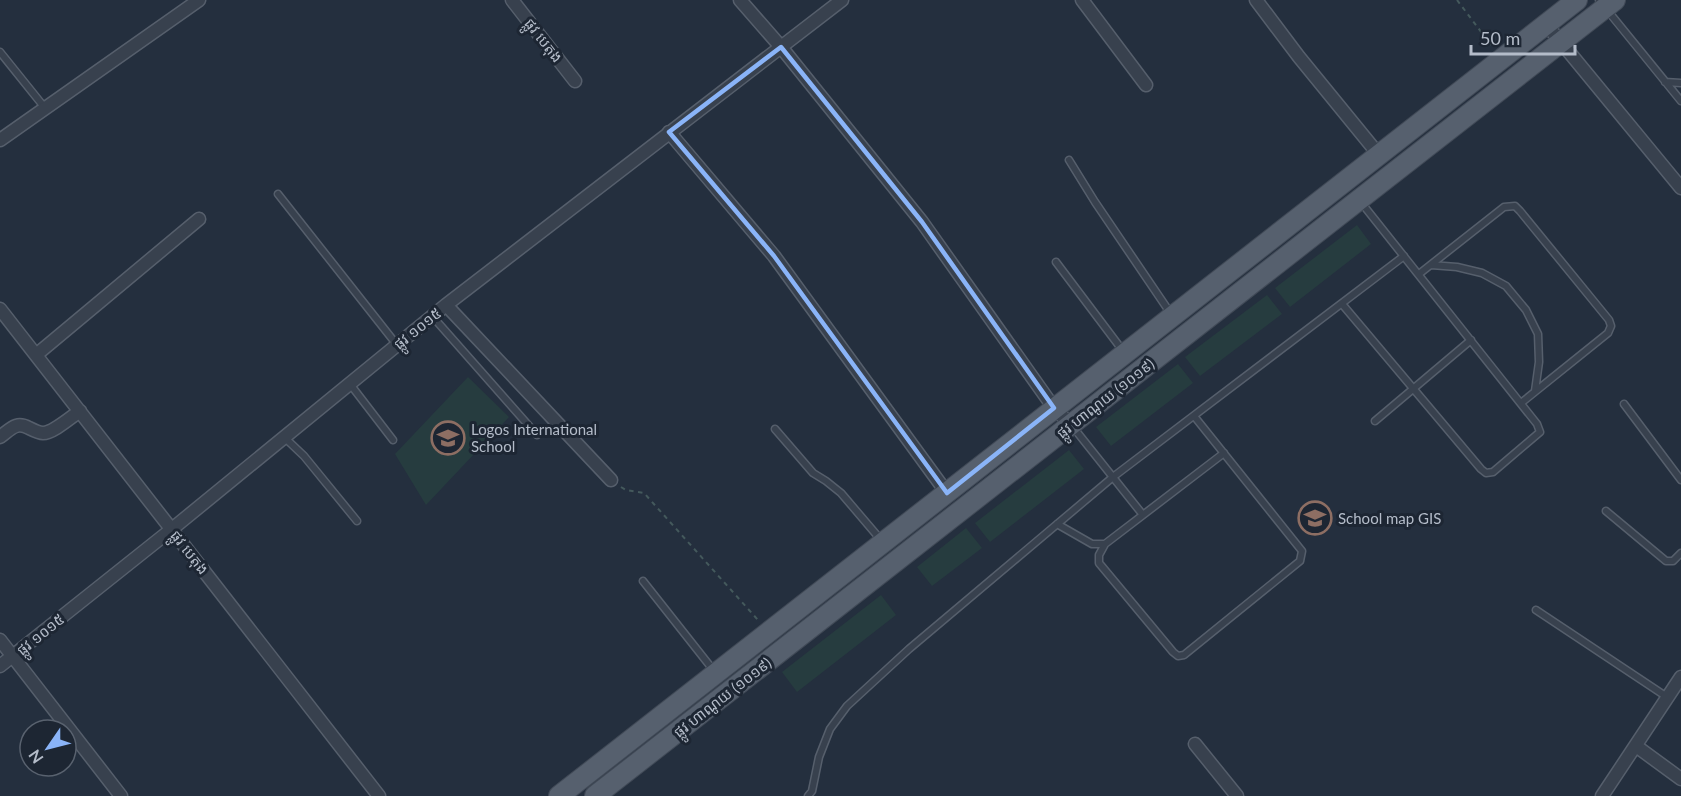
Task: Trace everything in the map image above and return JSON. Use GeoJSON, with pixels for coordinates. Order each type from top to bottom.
{"type":"FeatureCollection","features":[{"type":"Feature","properties":{"kind":"main road","name":"ផ្លូវ ហាណូយ (១០១៩)"},"geometry":{"type":"LineString","coordinates":[[559,796],[1577,0]]}},
{"type":"Feature","properties":{"kind":"main road","name":"ផ្លូវ ហាណូយ (១០១៩)"},"geometry":{"type":"LineString","coordinates":[[595,796],[1360,200],[1561,42],[1606,3]]}},
{"type":"Feature","properties":{"kind":"street"},"geometry":{"type":"LineString","coordinates":[[0,140],[199,0]]}},
{"type":"Feature","properties":{"kind":"street","name":"ផ្លូវ បេតុង"},"geometry":{"type":"LineString","coordinates":[[512,0],[575,81]]}},
{"type":"Feature","properties":{"kind":"street"},"geometry":{"type":"LineString","coordinates":[[740,0],[781,47],[922,222],[1054,408],[1071,425]]}},
{"type":"Feature","properties":{"kind":"street","name":"ផ្លូវ ១០១៥"},"geometry":{"type":"LineString","coordinates":[[0,666],[172,529],[432,316],[842,0]]}},
{"type":"Feature","properties":{"kind":"street"},"geometry":{"type":"LineString","coordinates":[[1082,0],[1146,85]]}},
{"type":"Feature","properties":{"kind":"street"},"geometry":{"type":"LineString","coordinates":[[1256,0],[1379,155]]}},
{"type":"Feature","properties":{"kind":"street"},"geometry":{"type":"LineString","coordinates":[[1546,24],[1681,188]]}},
{"type":"Feature","properties":{"kind":"street"},"geometry":{"type":"LineString","coordinates":[[669,132],[774,256],[946,493]]}},
{"type":"Feature","properties":{"kind":"street"},"geometry":{"type":"LineString","coordinates":[[36,355],[199,219]]}},
{"type":"Feature","properties":{"kind":"street"},"geometry":{"type":"LineString","coordinates":[[446,305],[611,480]]}},
{"type":"Feature","properties":{"kind":"street","name":"ផ្លូវ បេតុង"},"geometry":{"type":"LineString","coordinates":[[0,309],[379,796]]}},
{"type":"Feature","properties":{"kind":"street"},"geometry":{"type":"LineString","coordinates":[[0,437],[22,424],[42,433],[46,432],[80,411]]}},
{"type":"Feature","properties":{"kind":"street"},"geometry":{"type":"LineString","coordinates":[[0,640],[121,796]]}},
{"type":"Feature","properties":{"kind":"street"},"geometry":{"type":"LineString","coordinates":[[1602,796],[1680,680]]}},
{"type":"Feature","properties":{"kind":"street"},"geometry":{"type":"LineString","coordinates":[[1195,744],[1236,796]]}},
{"type":"Feature","properties":{"kind":"street"},"geometry":{"type":"LineString","coordinates":[[1636,746],[1681,779]]}},
{"type":"Feature","properties":{"kind":"lane"},"geometry":{"type":"LineString","coordinates":[[1606,3],[1681,101]]}},
{"type":"Feature","properties":{"kind":"lane"},"geometry":{"type":"LineString","coordinates":[[0,52],[45,108]]}},
{"type":"Feature","properties":{"kind":"lane"},"geometry":{"type":"LineString","coordinates":[[1665,81],[1681,83]]}},
{"type":"Feature","properties":{"kind":"lane"},"geometry":{"type":"LineString","coordinates":[[1069,160],[1173,316]]}},
{"type":"Feature","properties":{"kind":"lane"},"geometry":{"type":"LineString","coordinates":[[278,194],[397,345]]}},
{"type":"Feature","properties":{"kind":"lane"},"geometry":{"type":"LineString","coordinates":[[1342,304],[1480,469],[1486,473],[1493,472],[1540,432],[1537,424],[1521,403],[1360,200]]}},
{"type":"Feature","properties":{"kind":"lane"},"geometry":{"type":"LineString","coordinates":[[1419,274],[1504,207],[1515,207],[1609,320],[1611,326],[1608,333],[1521,403]]}},
{"type":"Feature","properties":{"kind":"lane"},"geometry":{"type":"LineString","coordinates":[[808,796],[812,791],[819,757],[831,729],[846,706],[909,649],[1113,477],[1404,256]]}},
{"type":"Feature","properties":{"kind":"lane"},"geometry":{"type":"LineString","coordinates":[[1056,262],[1125,353]]}},
{"type":"Feature","properties":{"kind":"lane"},"geometry":{"type":"LineString","coordinates":[[1431,264],[1482,273],[1506,286],[1526,310],[1538,334],[1539,362],[1535,392]]}},
{"type":"Feature","properties":{"kind":"lane"},"geometry":{"type":"LineString","coordinates":[[432,316],[537,435]]}},
{"type":"Feature","properties":{"kind":"lane"},"geometry":{"type":"LineString","coordinates":[[1375,421],[1471,340]]}},
{"type":"Feature","properties":{"kind":"lane"},"geometry":{"type":"LineString","coordinates":[[350,384],[393,440]]}},
{"type":"Feature","properties":{"kind":"lane"},"geometry":{"type":"LineString","coordinates":[[1624,404],[1681,480]]}},
{"type":"Feature","properties":{"kind":"lane"},"geometry":{"type":"LineString","coordinates":[[1194,416],[1224,453],[1302,550],[1302,556],[1300,561],[1184,655],[1178,656],[1099,563],[1100,555],[1105,544],[1224,453]]}},
{"type":"Feature","properties":{"kind":"lane"},"geometry":{"type":"LineString","coordinates":[[1071,425],[1143,515]]}},
{"type":"Feature","properties":{"kind":"lane"},"geometry":{"type":"LineString","coordinates":[[775,429],[813,473],[841,493],[883,543]]}},
{"type":"Feature","properties":{"kind":"lane"},"geometry":{"type":"LineString","coordinates":[[284,437],[304,456],[357,521]]}},
{"type":"Feature","properties":{"kind":"lane"},"geometry":{"type":"LineString","coordinates":[[1606,511],[1666,561],[1673,561],[1681,553]]}},
{"type":"Feature","properties":{"kind":"lane"},"geometry":{"type":"LineString","coordinates":[[1057,524],[1092,544],[1105,544]]}},
{"type":"Feature","properties":{"kind":"lane"},"geometry":{"type":"LineString","coordinates":[[643,581],[716,674]]}},
{"type":"Feature","properties":{"kind":"lane"},"geometry":{"type":"LineString","coordinates":[[1536,610],[1668,698]]}},
{"type":"Feature","properties":{"kind":"path"},"geometry":{"type":"LineString","coordinates":[[1456,0],[1502,59]]}},
{"type":"Feature","properties":{"kind":"path"},"geometry":{"type":"LineString","coordinates":[[611,480],[626,490],[644,493],[768,633]]}},
{"type":"Feature","properties":{"kind":"highlighted area"},"geometry":{"type":"Polygon","coordinates":[[[781,47],[922,222],[1054,408],[947,493],[774,256],[669,132],[781,47]]]}},
{"type":"Feature","properties":{"kind":"green space"},"geometry":{"type":"Polygon","coordinates":[[[1357,225],[1371,244],[1290,307],[1275,288],[1357,225]]]}},
{"type":"Feature","properties":{"kind":"green space"},"geometry":{"type":"Polygon","coordinates":[[[1267,295],[1282,314],[1200,376],[1185,357],[1267,295]]]}},
{"type":"Feature","properties":{"kind":"green space"},"geometry":{"type":"Polygon","coordinates":[[[1178,364],[1193,383],[1111,446],[1096,427],[1178,364]]]}},
{"type":"Feature","properties":{"kind":"green space"},"geometry":{"type":"Polygon","coordinates":[[[468,377],[509,417],[426,505],[395,454],[468,377]]]}},
{"type":"Feature","properties":{"kind":"green space"},"geometry":{"type":"Polygon","coordinates":[[[1069,450],[1084,469],[990,542],[975,523],[1069,450]]]}},
{"type":"Feature","properties":{"kind":"green space"},"geometry":{"type":"Polygon","coordinates":[[[966,528],[982,548],[932,586],[917,567],[966,528]]]}},
{"type":"Feature","properties":{"kind":"green space"},"geometry":{"type":"Polygon","coordinates":[[[881,595],[896,615],[797,692],[782,672],[881,595]]]}},
{"type":"Feature","properties":{"kind":"place","name":"Logos International School"},"geometry":{"type":"Point","coordinates":[448,438]}},
{"type":"Feature","properties":{"kind":"place","name":"School map GIS"},"geometry":{"type":"Point","coordinates":[1315,518]}}]}
